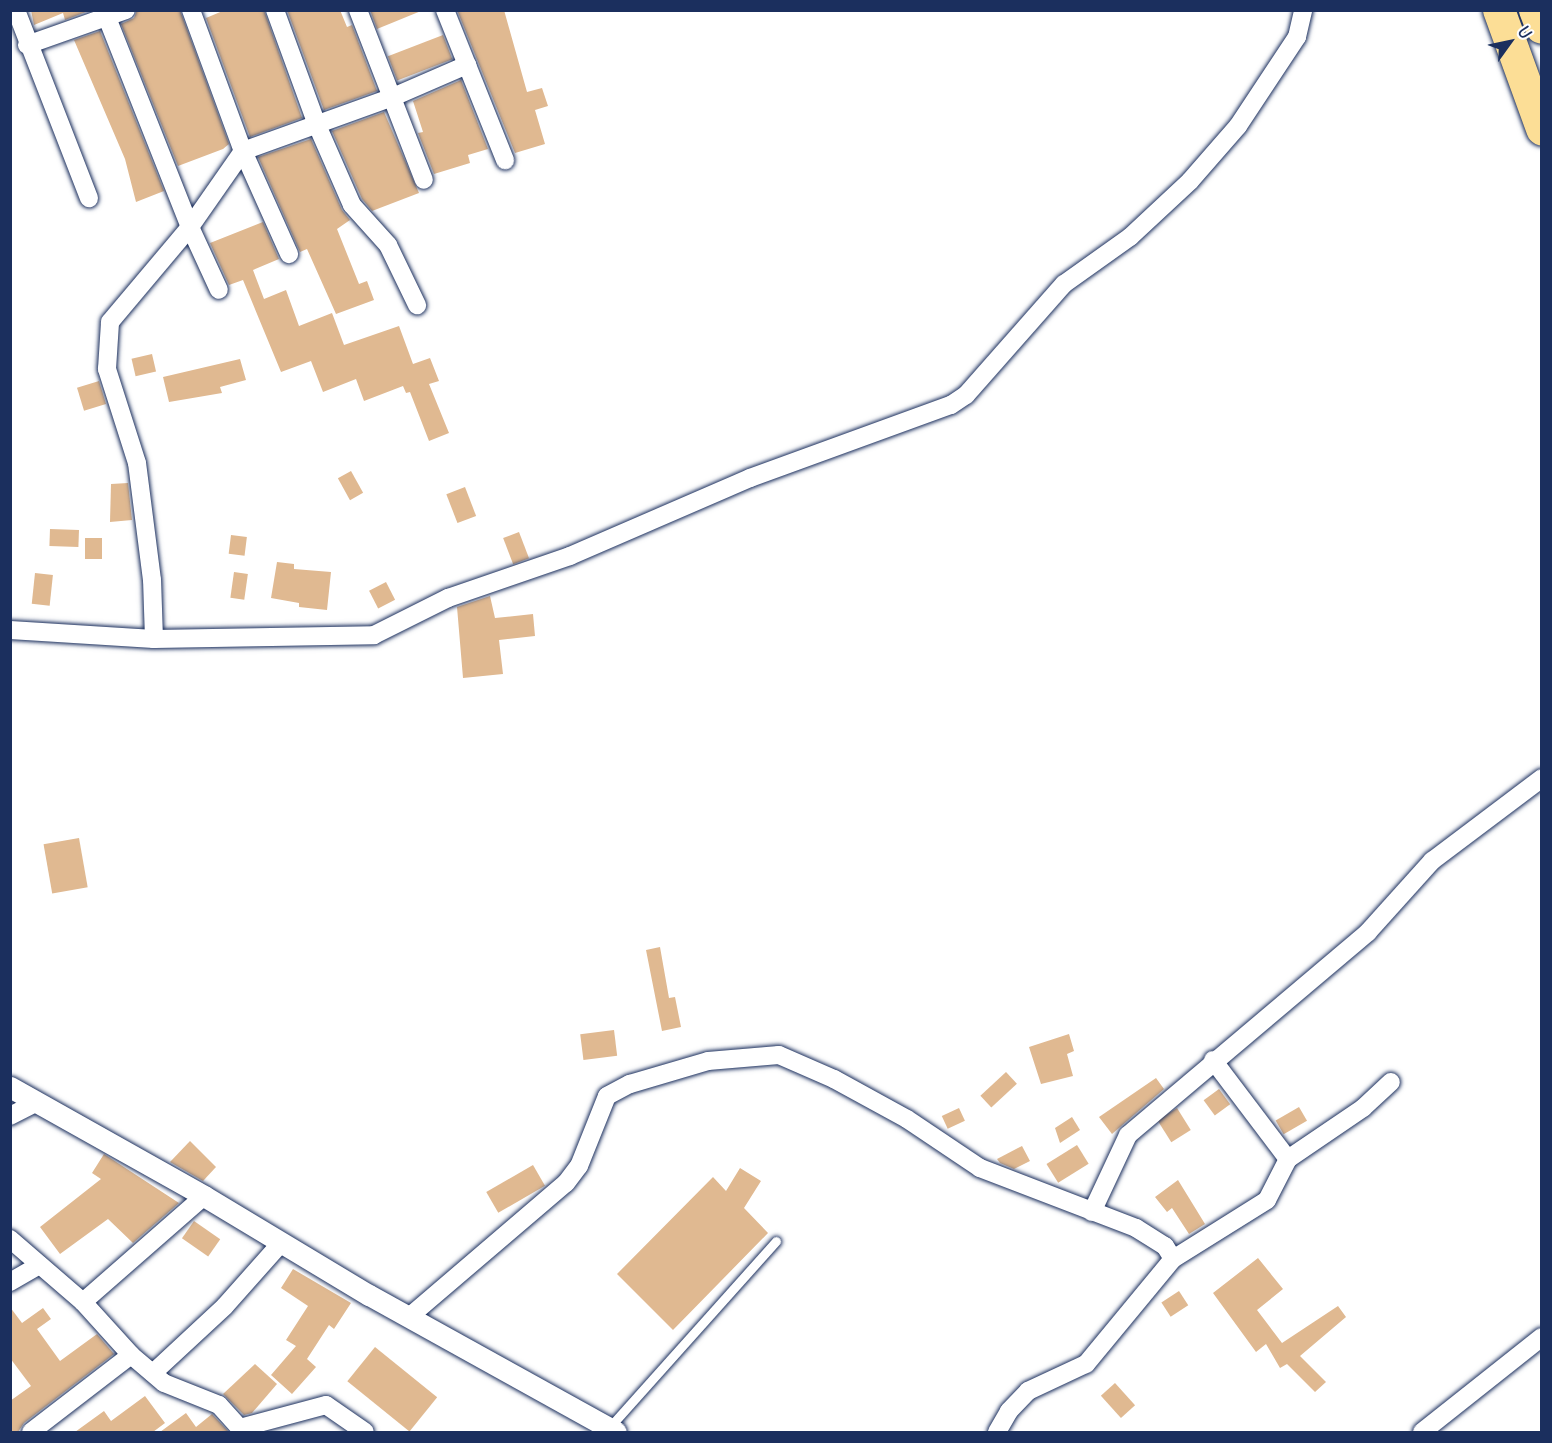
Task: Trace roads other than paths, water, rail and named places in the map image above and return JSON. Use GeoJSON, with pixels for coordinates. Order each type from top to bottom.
{"type":"FeatureCollection","features":[{"type":"Feature","properties":{"kind":"highway"},"geometry":{"type":"LineString","coordinates":[[1499,10],[1542,129]]}},
{"type":"Feature","properties":{"kind":"highway"},"geometry":{"type":"LineString","coordinates":[[1535,10],[1542,28]]}},
{"type":"Feature","properties":{"kind":"street"},"geometry":{"type":"LineString","coordinates":[[16,10],[27,45],[90,198]]}},
{"type":"Feature","properties":{"kind":"street"},"geometry":{"type":"LineString","coordinates":[[27,45],[106,14],[126,10]]}},
{"type":"Feature","properties":{"kind":"street"},"geometry":{"type":"LineString","coordinates":[[190,10],[243,151],[289,254]]}},
{"type":"Feature","properties":{"kind":"street"},"geometry":{"type":"LineString","coordinates":[[275,10],[316,125],[352,205],[388,245],[417,305]]}},
{"type":"Feature","properties":{"kind":"street"},"geometry":{"type":"LineString","coordinates":[[358,10],[424,180]]}},
{"type":"Feature","properties":{"kind":"street"},"geometry":{"type":"LineString","coordinates":[[445,10],[505,160]]}},
{"type":"Feature","properties":{"kind":"street"},"geometry":{"type":"LineString","coordinates":[[10,630],[154,639],[353,638],[388,631],[448,598],[570,556],[750,478],[951,405],[966,395],[1064,284],[1131,237],[1190,182],[1238,126],[1297,37],[1304,10]]}},
{"type":"Feature","properties":{"kind":"street"},"geometry":{"type":"LineString","coordinates":[[106,14],[190,227],[219,290]]}},
{"type":"Feature","properties":{"kind":"street"},"geometry":{"type":"LineString","coordinates":[[154,639],[141,485],[107,369],[107,332],[119,309],[190,227],[243,151],[393,97],[467,65]]}},
{"type":"Feature","properties":{"kind":"street"},"geometry":{"type":"LineString","coordinates":[[1092,1212],[1128,1135],[1213,1060],[1368,932],[1432,861],[1542,778]]}},
{"type":"Feature","properties":{"kind":"street"},"geometry":{"type":"LineString","coordinates":[[409,1317],[566,1183],[579,1166],[607,1096],[630,1084],[708,1061],[779,1055],[834,1079],[907,1119],[980,1168],[1151,1237],[1165,1246],[1173,1259]]}},
{"type":"Feature","properties":{"kind":"street"},"geometry":{"type":"LineString","coordinates":[[1213,1060],[1288,1159]]}},
{"type":"Feature","properties":{"kind":"street"},"geometry":{"type":"LineString","coordinates":[[997,1432],[1009,1411],[1028,1391],[1086,1364],[1173,1259],[1268,1200],[1288,1159],[1363,1108],[1390,1082]]}},
{"type":"Feature","properties":{"kind":"street"},"geometry":{"type":"LineString","coordinates":[[10,1087],[204,1196],[280,1244],[605,1430]]}},
{"type":"Feature","properties":{"kind":"street"},"geometry":{"type":"LineString","coordinates":[[10,1116],[37,1102]]}},
{"type":"Feature","properties":{"kind":"street"},"geometry":{"type":"LineString","coordinates":[[83,1302],[204,1196]]}},
{"type":"Feature","properties":{"kind":"street"},"geometry":{"type":"LineString","coordinates":[[10,1239],[83,1302],[131,1355],[164,1383],[219,1405],[240,1428],[326,1405],[365,1432]]}},
{"type":"Feature","properties":{"kind":"street"},"geometry":{"type":"LineString","coordinates":[[153,1373],[225,1306],[280,1244]]}},
{"type":"Feature","properties":{"kind":"street"},"geometry":{"type":"LineString","coordinates":[[10,1282],[39,1265]]}},
{"type":"Feature","properties":{"kind":"street"},"geometry":{"type":"LineString","coordinates":[[1422,1432],[1542,1337]]}},
{"type":"Feature","properties":{"kind":"street"},"geometry":{"type":"LineString","coordinates":[[31,1432],[131,1355]]}},
{"type":"Feature","properties":{"kind":"lane"},"geometry":{"type":"LineString","coordinates":[[605,1430],[776,1241]]}}]}
